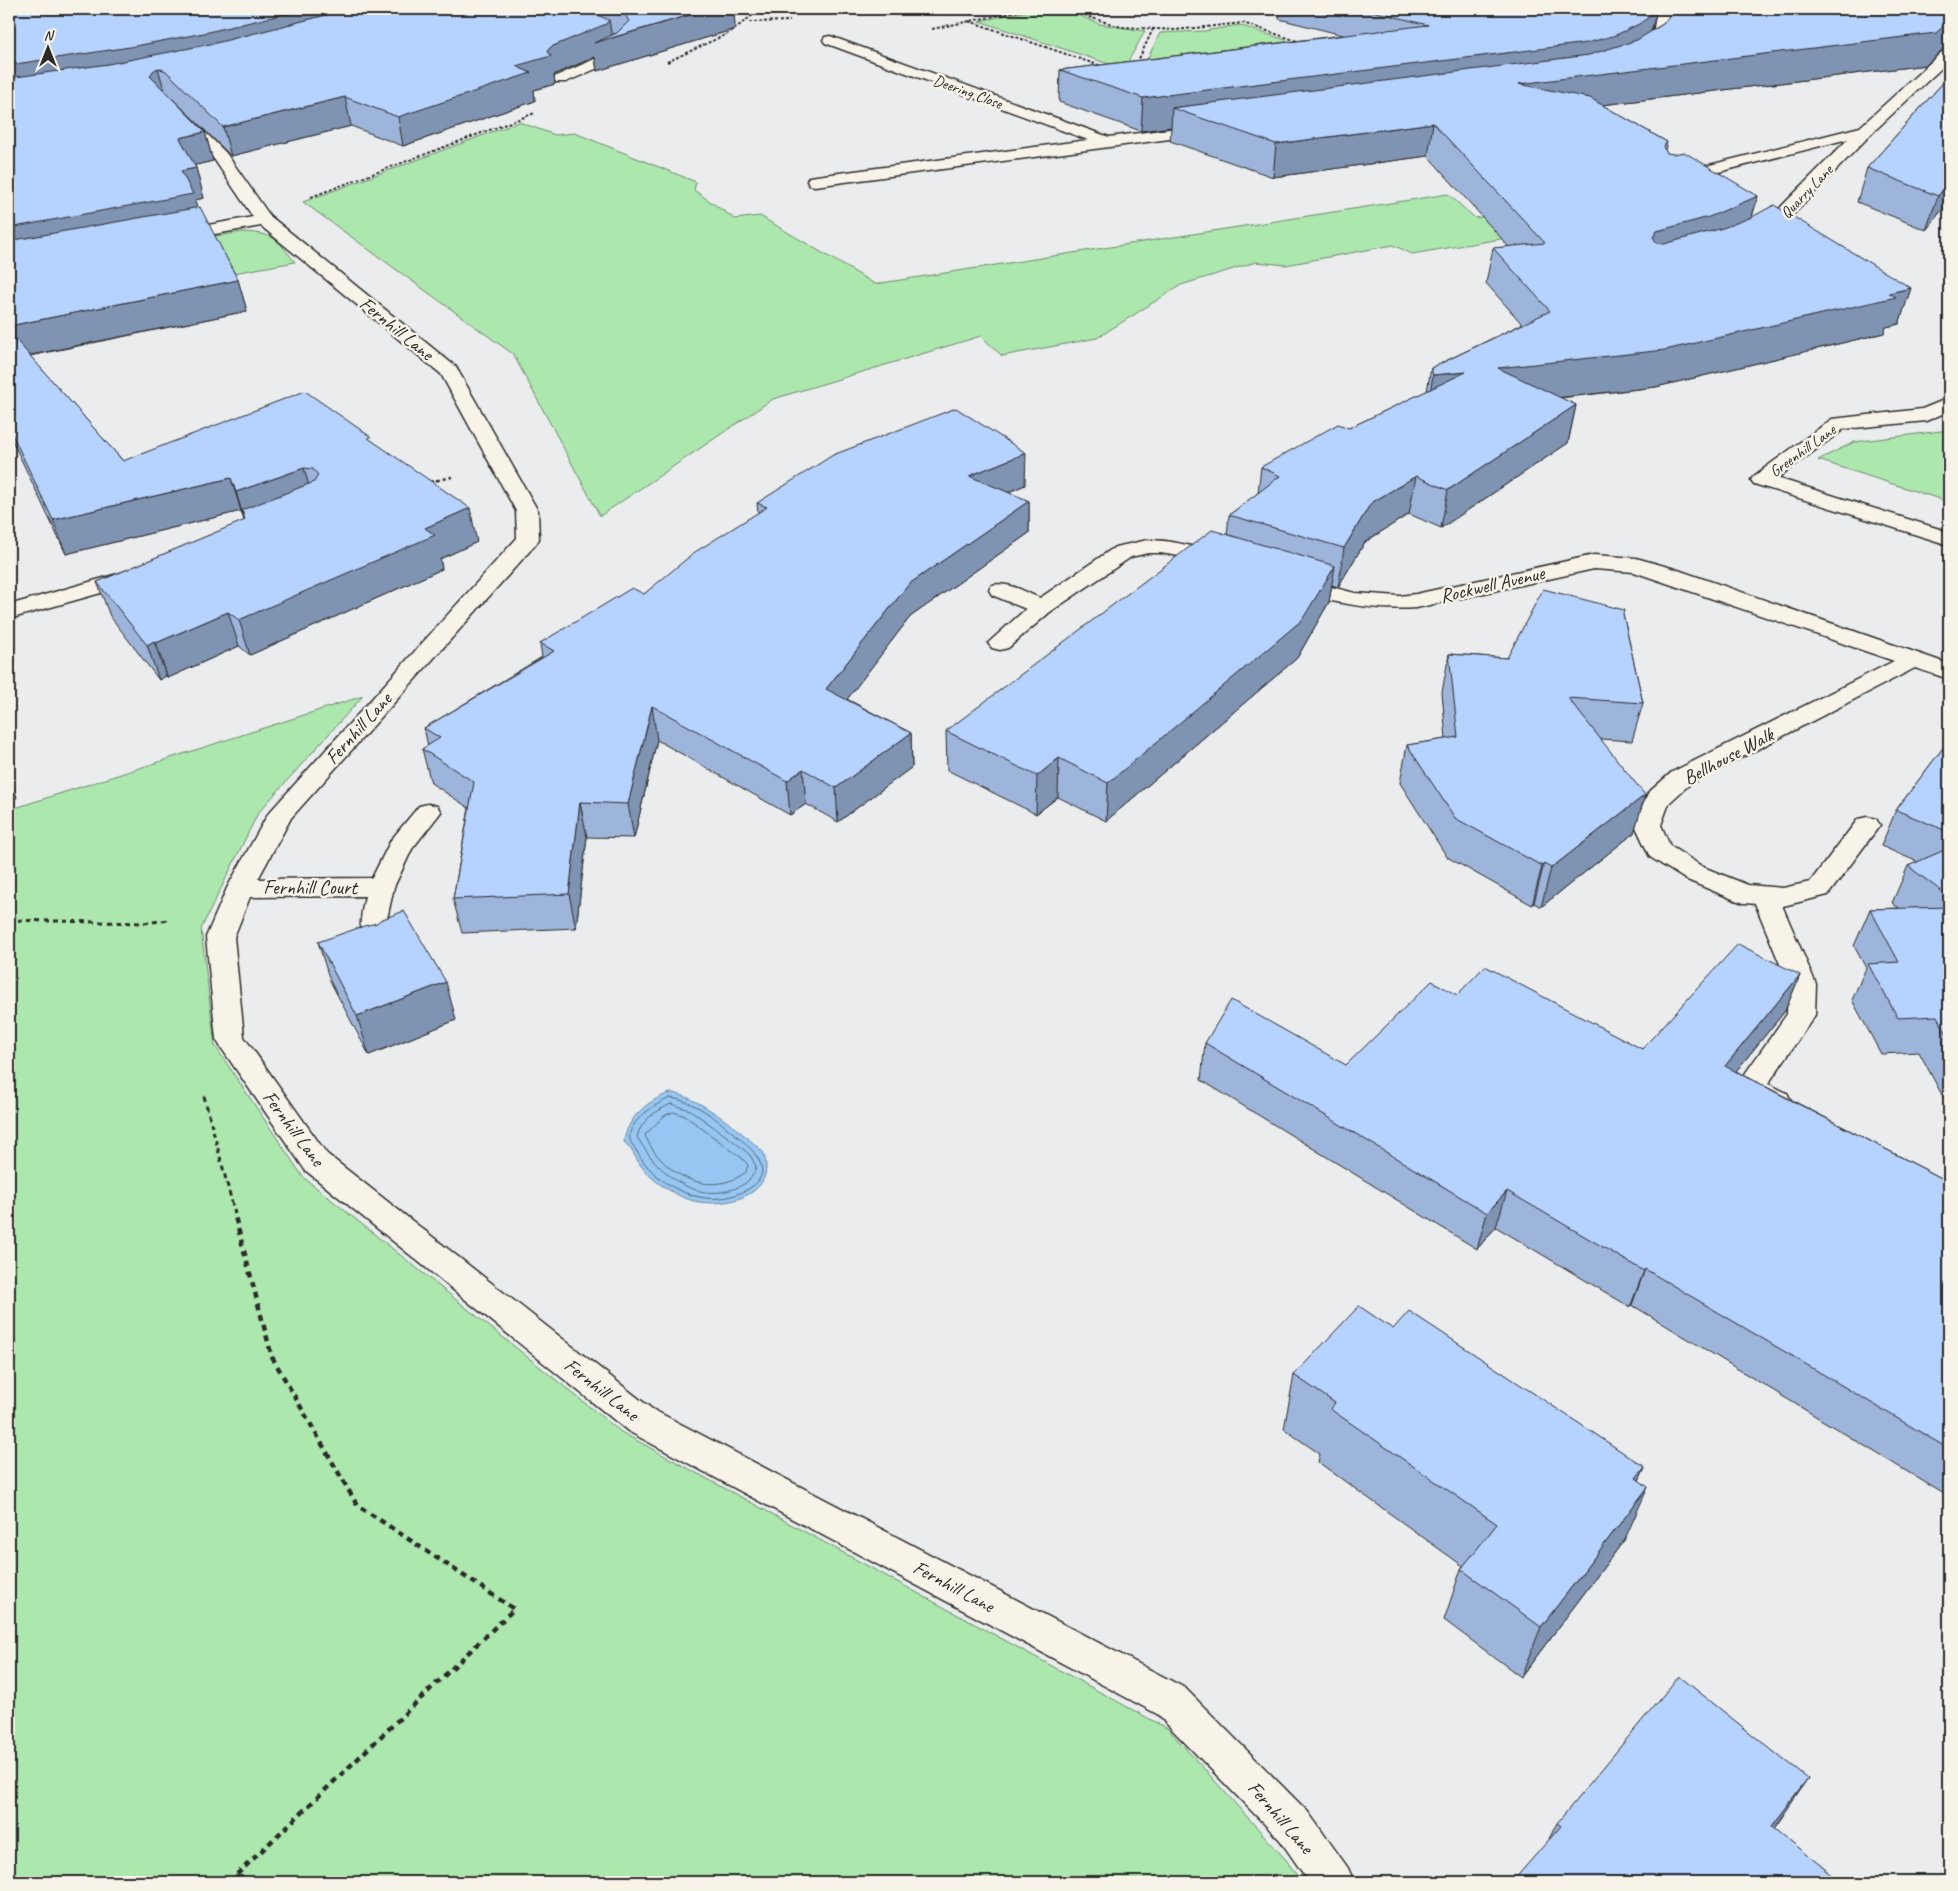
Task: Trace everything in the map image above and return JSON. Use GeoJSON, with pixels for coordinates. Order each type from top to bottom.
{"type":"FeatureCollection","features":[{"type":"Feature","properties":{"kind":"street"},"geometry":{"type":"LineString","coordinates":[[1630,64],[1646,54],[1658,42],[1663,30],[1664,9]]}},
{"type":"Feature","properties":{"kind":"street"},"geometry":{"type":"LineString","coordinates":[[561,79],[621,52],[623,45],[612,39]]}},
{"type":"Feature","properties":{"kind":"street","name":"Deering Close"},"geometry":{"type":"LineString","coordinates":[[830,40],[1106,142]]}},
{"type":"Feature","properties":{"kind":"street","name":"Quarry Lane"},"geometry":{"type":"LineString","coordinates":[[1739,245],[1778,220],[1866,130],[1947,59]]}},
{"type":"Feature","properties":{"kind":"street"},"geometry":{"type":"LineString","coordinates":[[1891,107],[1909,111]]}},
{"type":"Feature","properties":{"kind":"street","name":"Fernhill Lane"},"geometry":{"type":"LineString","coordinates":[[173,109],[220,156],[264,220],[449,370],[527,511],[528,539],[281,814],[236,898],[220,936],[230,1038],[316,1162],[640,1420],[1171,1701],[1294,1826],[1334,1882]]}},
{"type":"Feature","properties":{"kind":"street","name":"Deering Close"},"geometry":{"type":"LineString","coordinates":[[815,181],[854,169],[1106,142],[1226,126]]}},
{"type":"Feature","properties":{"kind":"street","name":"Quarry Lane"},"geometry":{"type":"LineString","coordinates":[[1665,181],[1866,130]]}},
{"type":"Feature","properties":{"kind":"street"},"geometry":{"type":"LineString","coordinates":[[163,238],[264,220]]}},
{"type":"Feature","properties":{"kind":"street","name":"Greenhill Lane"},"geometry":{"type":"LineString","coordinates":[[1949,404],[1926,415],[1839,423],[1761,480],[1949,539]]}},
{"type":"Feature","properties":{"kind":"street"},"geometry":{"type":"LineString","coordinates":[[1000,644],[1042,607],[1123,552],[1136,547],[1172,547],[1244,569]]}},
{"type":"Feature","properties":{"kind":"street","name":"Rockwell Avenue"},"geometry":{"type":"LineString","coordinates":[[1280,580],[1338,597],[1367,603],[1393,603],[1416,601],[1594,562],[1636,565],[1667,574],[1949,672]]}},
{"type":"Feature","properties":{"kind":"street"},"geometry":{"type":"LineString","coordinates":[[9,612],[155,570]]}},
{"type":"Feature","properties":{"kind":"street"},"geometry":{"type":"LineString","coordinates":[[1000,590],[1042,607]]}},
{"type":"Feature","properties":{"kind":"street","name":"Bellhouse Walk"},"geometry":{"type":"LineString","coordinates":[[1867,825],[1819,888],[1783,897],[1744,894],[1694,873],[1659,851],[1648,824],[1658,800],[1681,778],[1915,660]]}},
{"type":"Feature","properties":{"kind":"street","name":"Fernhill Court"},"geometry":{"type":"LineString","coordinates":[[378,953],[373,920],[381,887],[400,846],[428,812]]}},
{"type":"Feature","properties":{"kind":"street","name":"Fernhill Court"},"geometry":{"type":"LineString","coordinates":[[236,898],[381,887]]}},
{"type":"Feature","properties":{"kind":"street"},"geometry":{"type":"LineString","coordinates":[[1765,896],[1802,984],[1801,1015],[1750,1088],[1802,1114]]}},
{"type":"Feature","properties":{"kind":"path"},"geometry":{"type":"LineString","coordinates":[[666,62],[684,55],[749,22],[761,9]]}},
{"type":"Feature","properties":{"kind":"path"},"geometry":{"type":"LineString","coordinates":[[932,29],[1028,9]]}},
{"type":"Feature","properties":{"kind":"path"},"geometry":{"type":"LineString","coordinates":[[1076,9],[1083,14],[1106,22],[1153,29],[1193,30],[1239,22],[1301,42]]}},
{"type":"Feature","properties":{"kind":"path"},"geometry":{"type":"LineString","coordinates":[[969,21],[1106,68]]}},
{"type":"Feature","properties":{"kind":"path"},"geometry":{"type":"LineString","coordinates":[[1136,64],[1153,29]]}},
{"type":"Feature","properties":{"kind":"path"},"geometry":{"type":"LineString","coordinates":[[264,220],[303,200],[540,111]]}},
{"type":"Feature","properties":{"kind":"path"},"geometry":{"type":"LineString","coordinates":[[426,483],[502,466]]}},
{"type":"Feature","properties":{"kind":"path"},"geometry":{"type":"LineString","coordinates":[[9,920],[143,923],[166,921],[236,898]]}},
{"type":"Feature","properties":{"kind":"path"},"geometry":{"type":"LineString","coordinates":[[202,1089],[272,1357],[357,1506],[514,1609],[229,1882]]}},
{"type":"Feature","properties":{"kind":"green space"},"geometry":{"type":"Polygon","coordinates":[[[1037,9],[1069,9],[1100,24],[1145,31],[1124,69],[979,21],[1037,9]]]}},
{"type":"Feature","properties":{"kind":"green space"},"geometry":{"type":"Polygon","coordinates":[[[1239,25],[1317,50],[1142,70],[1160,33],[1204,31],[1239,25]]]}},
{"type":"Feature","properties":{"kind":"green space"},"geometry":{"type":"Polygon","coordinates":[[[519,122],[555,135],[575,133],[696,182],[694,190],[735,219],[760,216],[875,284],[1448,194],[1475,218],[1549,205],[1589,224],[1412,254],[1393,245],[1286,265],[1256,262],[1181,285],[1097,338],[1002,356],[981,336],[773,399],[600,516],[513,354],[303,202],[519,122]]]}},
{"type":"Feature","properties":{"kind":"green space"},"geometry":{"type":"Polygon","coordinates":[[[243,232],[262,234],[274,238],[295,262],[223,275],[202,238],[243,232]]]}},
{"type":"Feature","properties":{"kind":"green space"},"geometry":{"type":"Polygon","coordinates":[[[1949,430],[1949,502],[1818,460],[1854,442],[1949,430]]]}},
{"type":"Feature","properties":{"kind":"green space"},"geometry":{"type":"Polygon","coordinates":[[[363,696],[258,813],[201,929],[215,1046],[303,1177],[621,1432],[1168,1729],[1287,1861],[1301,1882],[9,1882],[9,810],[363,696]]]}},
{"type":"Feature","properties":{"kind":"water"},"geometry":{"type":"Polygon","coordinates":[[[670,1093],[680,1095],[705,1107],[732,1125],[763,1152],[766,1168],[762,1181],[754,1191],[741,1198],[726,1202],[695,1201],[671,1191],[646,1172],[624,1142],[626,1134],[634,1118],[646,1106],[670,1093]]]}},
{"type":"Feature","properties":{"kind":"building"},"geometry":{"type":"Polygon","coordinates":[[[9,9],[306,9],[204,33],[130,47],[9,65],[9,9]]]}},
{"type":"Feature","properties":{"kind":"building"},"geometry":{"type":"Polygon","coordinates":[[[350,9],[583,9],[609,20],[606,24],[551,47],[547,51],[551,56],[516,66],[531,73],[398,117],[345,97],[223,127],[166,71],[158,68],[150,76],[205,132],[180,138],[196,168],[181,171],[193,194],[9,228],[9,78],[108,64],[216,43],[350,9]]]}},
{"type":"Feature","properties":{"kind":"building"},"geometry":{"type":"Polygon","coordinates":[[[616,9],[710,9],[594,43],[617,33],[629,21],[623,12],[616,9]]]}},
{"type":"Feature","properties":{"kind":"building"},"geometry":{"type":"Polygon","coordinates":[[[1364,9],[1654,9],[1649,17],[1639,24],[1616,35],[1587,43],[1143,98],[1060,70],[1428,25],[1364,9]]]}},
{"type":"Feature","properties":{"kind":"building"},"geometry":{"type":"Polygon","coordinates":[[[1674,9],[1911,9],[1949,14],[1949,21],[1936,33],[1519,84],[1590,98],[1667,142],[1663,147],[1667,153],[1684,152],[1758,196],[1709,217],[1657,231],[1653,237],[1657,243],[1664,244],[1723,228],[1752,217],[1774,205],[1911,288],[1889,293],[1896,297],[1665,350],[1498,368],[1576,405],[1448,490],[1416,476],[1371,503],[1344,548],[1229,515],[1280,476],[1261,467],[1338,424],[1349,428],[1466,372],[1433,375],[1431,368],[1550,311],[1493,248],[1545,243],[1433,123],[1276,144],[1172,108],[1589,55],[1637,40],[1663,24],[1674,9]]]}},
{"type":"Feature","properties":{"kind":"building"},"geometry":{"type":"Polygon","coordinates":[[[1949,76],[1949,182],[1938,196],[1867,168],[1949,76]]]}},
{"type":"Feature","properties":{"kind":"building"},"geometry":{"type":"Polygon","coordinates":[[[200,207],[238,280],[9,326],[9,241],[200,207]]]}},
{"type":"Feature","properties":{"kind":"building"},"geometry":{"type":"Polygon","coordinates":[[[9,332],[123,461],[305,391],[371,437],[368,438],[470,508],[425,528],[435,535],[239,620],[228,612],[156,643],[154,641],[147,645],[97,582],[245,520],[242,510],[314,482],[318,475],[313,469],[304,468],[236,492],[231,478],[53,520],[9,428],[9,332]]]}},
{"type":"Feature","properties":{"kind":"building"},"geometry":{"type":"Polygon","coordinates":[[[956,408],[1026,453],[969,476],[1029,501],[909,584],[826,689],[911,733],[836,788],[803,769],[787,781],[652,706],[628,804],[580,802],[569,894],[453,899],[474,782],[422,749],[440,738],[424,728],[554,651],[540,643],[632,588],[644,594],[695,552],[767,507],[757,503],[833,455],[956,408]]]}},
{"type":"Feature","properties":{"kind":"building"},"geometry":{"type":"Polygon","coordinates":[[[1212,530],[1335,566],[1302,620],[1108,783],[1059,758],[1037,776],[946,731],[1212,530]]]}},
{"type":"Feature","properties":{"kind":"building"},"geometry":{"type":"Polygon","coordinates":[[[1543,589],[1624,610],[1623,614],[1643,703],[1568,698],[1645,795],[1551,868],[1544,864],[1542,866],[1455,818],[1407,745],[1458,737],[1449,654],[1507,658],[1543,589]]]}},
{"type":"Feature","properties":{"kind":"building"},"geometry":{"type":"Polygon","coordinates":[[[1949,740],[1949,832],[1896,810],[1949,740]]]}},
{"type":"Feature","properties":{"kind":"building"},"geometry":{"type":"Polygon","coordinates":[[[1949,848],[1949,897],[1908,866],[1949,848]]]}},
{"type":"Feature","properties":{"kind":"building"},"geometry":{"type":"Polygon","coordinates":[[[1949,907],[1949,1038],[1937,1016],[1898,1018],[1868,964],[1899,962],[1870,909],[1949,907]]]}},
{"type":"Feature","properties":{"kind":"building"},"geometry":{"type":"Polygon","coordinates":[[[404,911],[446,982],[357,1016],[318,942],[377,923],[380,920],[404,911]]]}},
{"type":"Feature","properties":{"kind":"building"},"geometry":{"type":"Polygon","coordinates":[[[1738,944],[1800,975],[1725,1066],[1949,1182],[1949,1449],[1645,1269],[1644,1271],[1507,1191],[1487,1213],[1205,1043],[1231,1000],[1346,1065],[1432,981],[1457,995],[1485,966],[1642,1049],[1738,944]]]}},
{"type":"Feature","properties":{"kind":"building"},"geometry":{"type":"Polygon","coordinates":[[[1359,1306],[1393,1329],[1409,1311],[1645,1467],[1636,1478],[1648,1487],[1541,1627],[1461,1569],[1497,1524],[1330,1409],[1335,1403],[1294,1375],[1359,1306]]]}},
{"type":"Feature","properties":{"kind":"building"},"geometry":{"type":"Polygon","coordinates":[[[1679,1676],[1808,1779],[1772,1826],[1841,1882],[1512,1882],[1561,1826],[1557,1823],[1679,1676]]]}}]}
